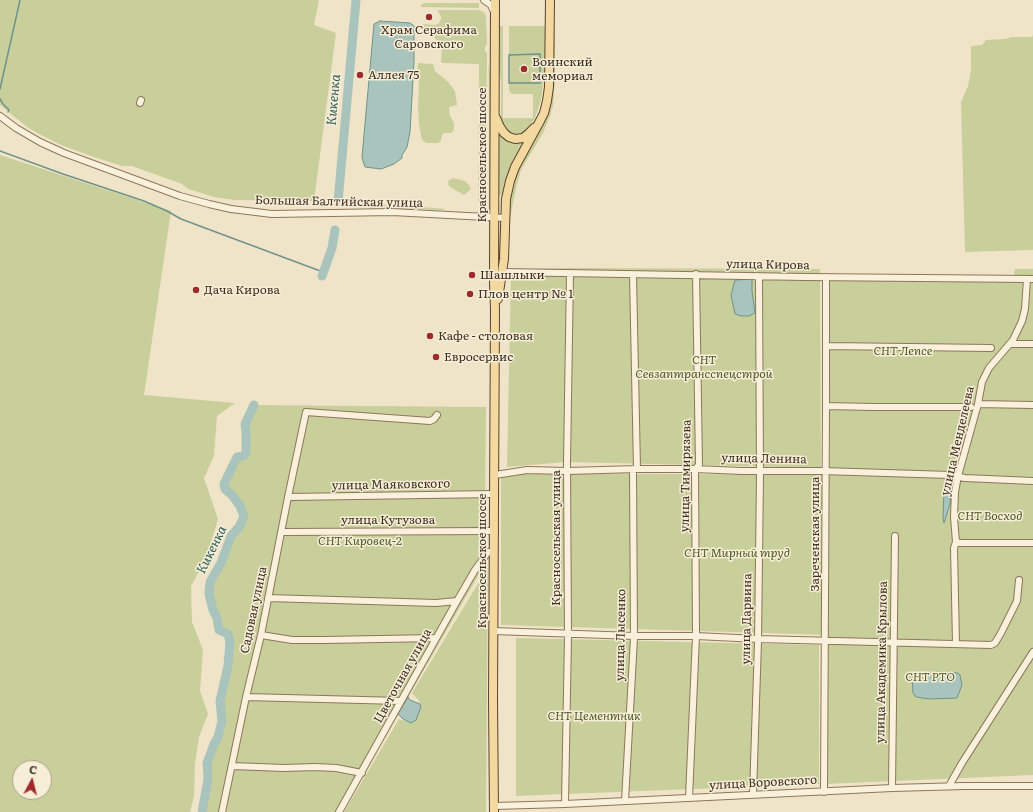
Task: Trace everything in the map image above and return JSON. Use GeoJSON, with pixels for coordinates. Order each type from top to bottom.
{"type":"FeatureCollection","features":[{"type":"Feature","properties":{"kind":"main road","name":"Красносельское шоссе"},"geometry":{"type":"LineString","coordinates":[[494,0],[494,284],[496,309],[495,531],[491,552],[494,631],[494,809]]}},
{"type":"Feature","properties":{"kind":"main road","name":"Красносельское шоссе"},"geometry":{"type":"LineString","coordinates":[[496,309],[504,259],[507,194],[512,174],[540,122],[546,106],[549,87],[550,0]]}},
{"type":"Feature","properties":{"kind":"main road"},"geometry":{"type":"LineString","coordinates":[[494,114],[504,133],[515,139],[523,138],[540,122]]}},
{"type":"Feature","properties":{"kind":"street"},"geometry":{"type":"LineString","coordinates":[[484,0],[491,5],[495,14]]}},
{"type":"Feature","properties":{"kind":"street","name":"Большая Балтийская улица"},"geometry":{"type":"LineString","coordinates":[[0,116],[16,128],[40,142],[64,153],[180,196],[230,209],[272,214],[392,212],[505,218]]}},
{"type":"Feature","properties":{"kind":"street","name":"улица Кирова"},"geometry":{"type":"LineString","coordinates":[[502,272],[633,275],[696,274],[1030,279]]}},
{"type":"Feature","properties":{"kind":"street","name":"Красносельская улица"},"geometry":{"type":"LineString","coordinates":[[565,804],[568,634],[567,471],[570,273]]}},
{"type":"Feature","properties":{"kind":"street","name":"улица Тимирязева"},"geometry":{"type":"LineString","coordinates":[[689,798],[696,636],[695,469],[699,465],[696,274]]}},
{"type":"Feature","properties":{"kind":"street","name":"улица Лысенко"},"geometry":{"type":"LineString","coordinates":[[626,801],[634,636],[635,469],[633,275]]}},
{"type":"Feature","properties":{"kind":"street","name":"улица Дарвина"},"geometry":{"type":"LineString","coordinates":[[753,794],[758,639],[760,471],[759,280],[757,276]]}},
{"type":"Feature","properties":{"kind":"street","name":"Зареченская улица"},"geometry":{"type":"LineString","coordinates":[[824,792],[826,277]]}},
{"type":"Feature","properties":{"kind":"street","name":"улица Менделеева"},"geometry":{"type":"LineString","coordinates":[[956,644],[954,548],[956,542],[954,517],[955,492],[958,476],[978,404],[982,382],[989,368],[1013,340],[1022,321],[1030,279]]}},
{"type":"Feature","properties":{"kind":"street"},"geometry":{"type":"LineString","coordinates":[[1010,344],[1033,344]]}},
{"type":"Feature","properties":{"kind":"street"},"geometry":{"type":"LineString","coordinates":[[826,346],[991,348]]}},
{"type":"Feature","properties":{"kind":"street"},"geometry":{"type":"LineString","coordinates":[[978,404],[1033,405]]}},
{"type":"Feature","properties":{"kind":"street"},"geometry":{"type":"LineString","coordinates":[[826,406],[971,407]]}},
{"type":"Feature","properties":{"kind":"street","name":"Садовая улица"},"geometry":{"type":"LineString","coordinates":[[222,812],[246,697],[261,635],[306,412],[430,421],[437,415]]}},
{"type":"Feature","properties":{"kind":"street","name":"улица Ленина"},"geometry":{"type":"LineString","coordinates":[[495,475],[527,470],[567,471],[695,469],[950,475],[965,478],[1033,481]]}},
{"type":"Feature","properties":{"kind":"street","name":"улица Маяковского"},"geometry":{"type":"LineString","coordinates":[[288,497],[495,494]]}},
{"type":"Feature","properties":{"kind":"street","name":"улица Кутузова"},"geometry":{"type":"LineString","coordinates":[[281,532],[495,531]]}},
{"type":"Feature","properties":{"kind":"street","name":"улица Академика Крылова"},"geometry":{"type":"LineString","coordinates":[[892,788],[895,536]]}},
{"type":"Feature","properties":{"kind":"street"},"geometry":{"type":"LineString","coordinates":[[956,542],[1033,543]]}},
{"type":"Feature","properties":{"kind":"street","name":"Цветочная улица"},"geometry":{"type":"LineString","coordinates":[[339,812],[475,570],[491,552]]}},
{"type":"Feature","properties":{"kind":"street"},"geometry":{"type":"LineString","coordinates":[[494,631],[992,645],[995,643],[1004,628],[1017,601],[1019,580]]}},
{"type":"Feature","properties":{"kind":"street"},"geometry":{"type":"LineString","coordinates":[[268,598],[436,603],[457,601]]}},
{"type":"Feature","properties":{"kind":"street"},"geometry":{"type":"LineString","coordinates":[[261,635],[292,640],[436,638]]}},
{"type":"Feature","properties":{"kind":"street"},"geometry":{"type":"LineString","coordinates":[[949,786],[962,763],[1033,652]]}},
{"type":"Feature","properties":{"kind":"street"},"geometry":{"type":"LineString","coordinates":[[246,697],[401,701]]}},
{"type":"Feature","properties":{"kind":"street"},"geometry":{"type":"LineString","coordinates":[[232,766],[336,768],[362,773]]}},
{"type":"Feature","properties":{"kind":"street","name":"улица Воровского"},"geometry":{"type":"LineString","coordinates":[[494,809],[753,794],[892,788],[1033,786]]}},
{"type":"Feature","properties":{"kind":"green space"},"geometry":{"type":"Polygon","coordinates":[[[0,0],[319,0],[314,25],[336,33],[314,201],[235,200],[214,197],[188,189],[182,184],[132,166],[122,166],[61,145],[27,127],[0,105],[0,0]]]}},
{"type":"Feature","properties":{"kind":"green space"},"geometry":{"type":"Polygon","coordinates":[[[424,3],[479,3],[479,8],[421,7],[424,3]]]}},
{"type":"Feature","properties":{"kind":"green space"},"geometry":{"type":"Polygon","coordinates":[[[437,10],[479,10],[484,12],[486,16],[486,199],[485,204],[479,207],[479,64],[441,62],[442,43],[439,43],[422,24],[436,25],[439,23],[441,16],[437,10]]]}},
{"type":"Feature","properties":{"kind":"green space"},"geometry":{"type":"Polygon","coordinates":[[[498,26],[503,26],[503,118],[533,118],[533,94],[512,94],[509,91],[509,26],[546,26],[545,71],[541,100],[535,118],[529,129],[518,135],[511,135],[506,131],[502,124],[501,82],[498,57],[498,26]]]}},
{"type":"Feature","properties":{"kind":"green space"},"geometry":{"type":"Polygon","coordinates":[[[553,29],[555,31],[555,80],[553,106],[543,133],[521,170],[509,221],[510,201],[515,177],[543,123],[553,29]]]}},
{"type":"Feature","properties":{"kind":"green space"},"geometry":{"type":"Polygon","coordinates":[[[1033,35],[1033,250],[965,252],[961,102],[968,86],[971,70],[971,46],[982,45],[986,40],[1012,37],[1032,37],[1033,35]]]}},
{"type":"Feature","properties":{"kind":"green space"},"geometry":{"type":"Polygon","coordinates":[[[488,62],[492,87],[492,282],[489,281],[488,62]]]}},
{"type":"Feature","properties":{"kind":"green space"},"geometry":{"type":"Polygon","coordinates":[[[418,63],[433,64],[435,71],[448,82],[455,91],[457,105],[449,107],[450,116],[454,123],[454,130],[451,133],[445,133],[442,135],[441,141],[438,143],[427,143],[422,140],[418,108],[418,63]]]}},
{"type":"Feature","properties":{"kind":"green space"},"geometry":{"type":"Polygon","coordinates":[[[499,132],[525,140],[506,178],[503,196],[498,195],[499,132]]]}},
{"type":"Feature","properties":{"kind":"green space"},"geometry":{"type":"Polygon","coordinates":[[[0,155],[171,211],[144,395],[235,403],[217,416],[214,456],[204,478],[218,519],[206,559],[191,586],[192,622],[203,650],[200,691],[208,714],[199,737],[195,764],[194,796],[190,812],[0,812],[0,155]]]}},
{"type":"Feature","properties":{"kind":"green space"},"geometry":{"type":"Polygon","coordinates":[[[453,178],[465,181],[471,189],[464,195],[455,190],[449,186],[448,181],[453,178]]]}},
{"type":"Feature","properties":{"kind":"green space"},"geometry":{"type":"Polygon","coordinates":[[[361,205],[393,205],[447,209],[353,207],[361,205]]]}},
{"type":"Feature","properties":{"kind":"green space","name":"СНТ Севзаптрансспецстрой"},"geometry":{"type":"Polygon","coordinates":[[[511,269],[820,269],[821,468],[567,462],[507,467],[511,269]]]}},
{"type":"Feature","properties":{"kind":"green space"},"geometry":{"type":"Polygon","coordinates":[[[1015,269],[1033,269],[1033,775],[826,784],[828,635],[501,625],[501,476],[527,473],[829,475],[826,346],[827,274],[1014,276],[1015,269]]]}},
{"type":"Feature","properties":{"kind":"green space","name":"СНТ Кировец-2"},"geometry":{"type":"Polygon","coordinates":[[[254,405],[486,407],[485,521],[479,529],[479,550],[485,564],[342,812],[203,812],[208,779],[207,763],[218,737],[222,721],[220,701],[228,666],[230,642],[228,634],[219,630],[217,618],[213,610],[209,594],[210,582],[221,563],[231,536],[239,527],[244,517],[240,506],[232,495],[225,489],[224,484],[233,457],[243,456],[246,453],[245,424],[254,405]]]}},
{"type":"Feature","properties":{"kind":"green space"},"geometry":{"type":"Polygon","coordinates":[[[488,567],[486,812],[344,812],[399,719],[411,723],[421,707],[419,701],[412,693],[488,567]]]}},
{"type":"Feature","properties":{"kind":"green space","name":"СНТ Цементник"},"geometry":{"type":"Polygon","coordinates":[[[516,638],[819,645],[819,784],[516,796],[516,638]]]}},
{"type":"Feature","properties":{"kind":"water"},"geometry":{"type":"Polygon","coordinates":[[[380,21],[410,23],[414,26],[414,61],[410,132],[407,147],[402,155],[402,158],[394,164],[381,169],[365,167],[362,157],[374,24],[380,21]]]}},
{"type":"Feature","properties":{"kind":"water"},"geometry":{"type":"Polygon","coordinates":[[[752,279],[755,313],[749,316],[735,314],[731,295],[735,280],[752,279]]]}},
{"type":"Feature","properties":{"kind":"water"},"geometry":{"type":"Polygon","coordinates":[[[951,480],[950,504],[944,523],[944,491],[946,481],[951,480]]]}},
{"type":"Feature","properties":{"kind":"water"},"geometry":{"type":"Polygon","coordinates":[[[915,673],[958,673],[960,675],[962,685],[957,698],[929,699],[916,697],[913,693],[912,677],[915,673]]]}},
{"type":"Feature","properties":{"kind":"water"},"geometry":{"type":"Polygon","coordinates":[[[408,697],[410,700],[420,704],[421,707],[416,720],[411,723],[403,719],[398,714],[408,697]]]}},
{"type":"Feature","properties":{"kind":"waterway"},"geometry":{"type":"LineString","coordinates":[[0,89],[20,0]]}},
{"type":"Feature","properties":{"kind":"waterway","name":"Кикенка"},"geometry":{"type":"LineString","coordinates":[[338,202],[356,0]]}},
{"type":"Feature","properties":{"kind":"waterway"},"geometry":{"type":"LineString","coordinates":[[540,54],[540,83],[509,83],[509,55],[540,54]]}},
{"type":"Feature","properties":{"kind":"waterway"},"geometry":{"type":"LineString","coordinates":[[0,99],[9,110],[8,112]]}},
{"type":"Feature","properties":{"kind":"waterway"},"geometry":{"type":"LineString","coordinates":[[0,151],[144,201],[181,219],[323,272]]}},
{"type":"Feature","properties":{"kind":"waterway","name":"Кикенка"},"geometry":{"type":"LineString","coordinates":[[322,276],[332,248],[335,230]]}},
{"type":"Feature","properties":{"kind":"waterway","name":"Кикенка"},"geometry":{"type":"LineString","coordinates":[[202,812],[208,779],[207,763],[218,737],[222,721],[220,701],[228,666],[230,642],[228,634],[219,630],[217,618],[213,610],[209,594],[210,582],[221,563],[231,536],[239,527],[244,517],[240,506],[232,495],[225,489],[224,484],[237,457],[243,456],[246,453],[245,424],[254,405]]}},
{"type":"Feature","properties":{"kind":"place","name":"Храм Серафима Саровского"},"geometry":{"type":"Point","coordinates":[429,17]}},
{"type":"Feature","properties":{"kind":"place","name":"Воинский мемориал"},"geometry":{"type":"Point","coordinates":[524,69]}},
{"type":"Feature","properties":{"kind":"place","name":"Аллея 75"},"geometry":{"type":"Point","coordinates":[360,75]}},
{"type":"Feature","properties":{"kind":"place","name":"Шашлыки"},"geometry":{"type":"Point","coordinates":[472,275]}},
{"type":"Feature","properties":{"kind":"place","name":"Дача Кирова"},"geometry":{"type":"Point","coordinates":[196,290]}},
{"type":"Feature","properties":{"kind":"place","name":"Плов центр № 1"},"geometry":{"type":"Point","coordinates":[470,294]}},
{"type":"Feature","properties":{"kind":"place","name":"Кафе - столовая"},"geometry":{"type":"Point","coordinates":[430,336]}},
{"type":"Feature","properties":{"kind":"place","name":"Евросервис"},"geometry":{"type":"Point","coordinates":[436,357]}},
{"type":"Feature","properties":{"kind":"park label","name":"СНТ Лепсе"},"geometry":{"type":"Point","coordinates":[903,351]}},
{"type":"Feature","properties":{"kind":"park label","name":"СНТ Восход"},"geometry":{"type":"Point","coordinates":[990,516]}},
{"type":"Feature","properties":{"kind":"park label","name":"СНТ Мирный труд"},"geometry":{"type":"Point","coordinates":[737,553]}},
{"type":"Feature","properties":{"kind":"park label","name":"СНТ РТО"},"geometry":{"type":"Point","coordinates":[930,677]}}]}
